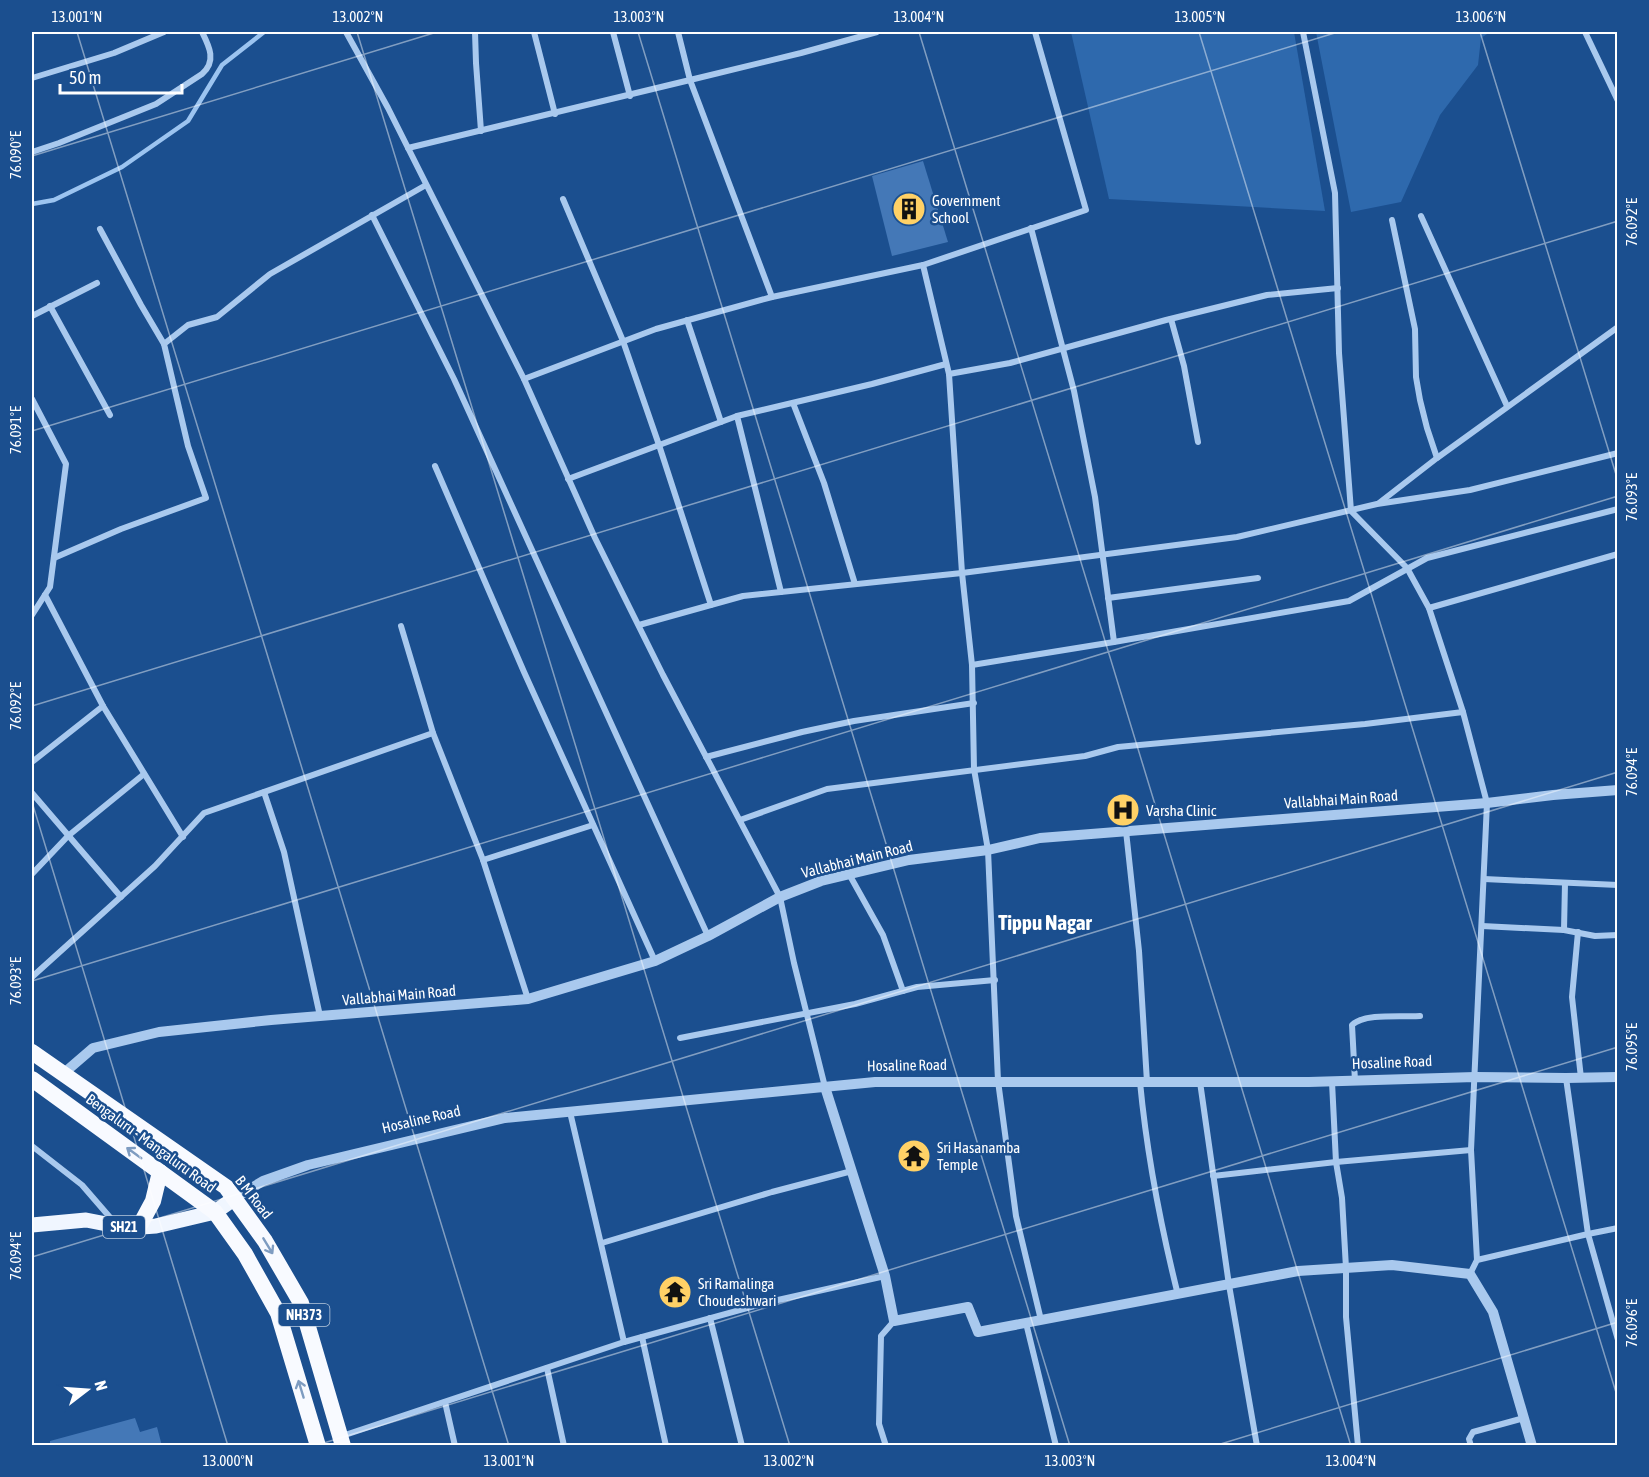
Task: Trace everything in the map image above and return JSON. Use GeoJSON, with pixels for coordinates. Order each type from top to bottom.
{"type":"FeatureCollection","features":[{"type":"Feature","properties":{"kind":"highway","name":"B M Road"},"geometry":{"type":"LineString","coordinates":[[32,1052],[226,1187],[235,1198],[265,1241],[301,1303],[342,1441]]}},
{"type":"Feature","properties":{"kind":"highway","name":"Bengaluru - Mangaluru Road"},"geometry":{"type":"LineString","coordinates":[[32,1079],[215,1212],[245,1254],[278,1313],[317,1444]]}},
{"type":"Feature","properties":{"kind":"highway"},"geometry":{"type":"LineString","coordinates":[[139,1227],[153,1201],[160,1172]]}},
{"type":"Feature","properties":{"kind":"highway"},"geometry":{"type":"LineString","coordinates":[[317,1444],[342,1441]]}},
{"type":"Feature","properties":{"kind":"main road","name":"Hosaline Road"},"geometry":{"type":"LineString","coordinates":[[215,1212],[235,1198]]}},
{"type":"Feature","properties":{"kind":"main road","name":"SH21"},"geometry":{"type":"LineString","coordinates":[[32,1225],[86,1220],[127,1228],[156,1226],[215,1212]]}},
{"type":"Feature","properties":{"kind":"street"},"geometry":{"type":"LineString","coordinates":[[32,78],[114,53],[164,32]]}},
{"type":"Feature","properties":{"kind":"street"},"geometry":{"type":"LineString","coordinates":[[32,152],[156,104],[202,74],[208,69],[211,57],[202,32]]}},
{"type":"Feature","properties":{"kind":"street"},"geometry":{"type":"LineString","coordinates":[[346,32],[408,148],[524,379],[595,538],[780,897],[825,1087],[885,1276],[894,1321]]}},
{"type":"Feature","properties":{"kind":"street"},"geometry":{"type":"LineString","coordinates":[[475,32],[482,131]]}},
{"type":"Feature","properties":{"kind":"street"},"geometry":{"type":"LineString","coordinates":[[534,32],[555,114]]}},
{"type":"Feature","properties":{"kind":"street"},"geometry":{"type":"LineString","coordinates":[[613,32],[630,96]]}},
{"type":"Feature","properties":{"kind":"street"},"geometry":{"type":"LineString","coordinates":[[678,32],[690,80],[772,297]]}},
{"type":"Feature","properties":{"kind":"street"},"geometry":{"type":"LineString","coordinates":[[408,148],[630,96],[877,32]]}},
{"type":"Feature","properties":{"kind":"street"},"geometry":{"type":"LineString","coordinates":[[524,379],[656,329],[772,297],[923,265],[1086,210],[1035,32]]}},
{"type":"Feature","properties":{"kind":"street"},"geometry":{"type":"LineString","coordinates":[[1303,32],[1335,193],[1340,353],[1351,511],[1407,568],[1429,608],[1463,712],[1487,803],[1471,1150],[1477,1260],[1470,1274]]}},
{"type":"Feature","properties":{"kind":"street"},"geometry":{"type":"LineString","coordinates":[[1585,32],[1617,100]]}},
{"type":"Feature","properties":{"kind":"street"},"geometry":{"type":"LineString","coordinates":[[164,344],[188,325],[217,317],[270,274],[426,185]]}},
{"type":"Feature","properties":{"kind":"street"},"geometry":{"type":"LineString","coordinates":[[563,199],[623,341],[711,605]]}},
{"type":"Feature","properties":{"kind":"street"},"geometry":{"type":"LineString","coordinates":[[372,215],[454,379],[708,936]]}},
{"type":"Feature","properties":{"kind":"street"},"geometry":{"type":"LineString","coordinates":[[1421,216],[1507,406]]}},
{"type":"Feature","properties":{"kind":"street"},"geometry":{"type":"LineString","coordinates":[[1392,220],[1415,329],[1416,377],[1420,400],[1437,458]]}},
{"type":"Feature","properties":{"kind":"street"},"geometry":{"type":"LineString","coordinates":[[1031,228],[1074,391],[1095,497],[1114,642]]}},
{"type":"Feature","properties":{"kind":"street"},"geometry":{"type":"LineString","coordinates":[[54,558],[121,529],[206,498],[188,446],[164,344],[100,229]]}},
{"type":"Feature","properties":{"kind":"street"},"geometry":{"type":"LineString","coordinates":[[923,265],[949,374],[962,573],[972,665],[974,769],[988,850],[998,1081],[1016,1216],[1041,1320]]}},
{"type":"Feature","properties":{"kind":"street"},"geometry":{"type":"LineString","coordinates":[[32,316],[97,283]]}},
{"type":"Feature","properties":{"kind":"street"},"geometry":{"type":"LineString","coordinates":[[949,374],[1010,363],[1267,295],[1338,288]]}},
{"type":"Feature","properties":{"kind":"street"},"geometry":{"type":"LineString","coordinates":[[50,306],[110,415]]}},
{"type":"Feature","properties":{"kind":"street"},"geometry":{"type":"LineString","coordinates":[[1171,319],[1184,366],[1198,442]]}},
{"type":"Feature","properties":{"kind":"street"},"geometry":{"type":"LineString","coordinates":[[687,320],[721,422]]}},
{"type":"Feature","properties":{"kind":"street"},"geometry":{"type":"LineString","coordinates":[[1377,504],[1617,327]]}},
{"type":"Feature","properties":{"kind":"street"},"geometry":{"type":"LineString","coordinates":[[568,479],[737,416],[946,364]]}},
{"type":"Feature","properties":{"kind":"street"},"geometry":{"type":"LineString","coordinates":[[32,399],[66,464],[50,587],[32,615]]}},
{"type":"Feature","properties":{"kind":"street"},"geometry":{"type":"LineString","coordinates":[[793,403],[824,483],[855,584]]}},
{"type":"Feature","properties":{"kind":"street"},"geometry":{"type":"LineString","coordinates":[[737,416],[781,592]]}},
{"type":"Feature","properties":{"kind":"street"},"geometry":{"type":"LineString","coordinates":[[639,625],[743,596],[962,573],[1237,537],[1377,504],[1470,490],[1617,453]]}},
{"type":"Feature","properties":{"kind":"street"},"geometry":{"type":"LineString","coordinates":[[435,466],[524,672],[655,961]]}},
{"type":"Feature","properties":{"kind":"street"},"geometry":{"type":"LineString","coordinates":[[972,665],[1349,601],[1427,558],[1617,509]]}},
{"type":"Feature","properties":{"kind":"street"},"geometry":{"type":"LineString","coordinates":[[1429,608],[1617,554]]}},
{"type":"Feature","properties":{"kind":"street"},"geometry":{"type":"LineString","coordinates":[[1108,598],[1258,578]]}},
{"type":"Feature","properties":{"kind":"street"},"geometry":{"type":"LineString","coordinates":[[45,595],[104,706],[183,837]]}},
{"type":"Feature","properties":{"kind":"street"},"geometry":{"type":"LineString","coordinates":[[401,626],[433,733],[483,860],[528,999]]}},
{"type":"Feature","properties":{"kind":"street"},"geometry":{"type":"LineString","coordinates":[[706,757],[833,726],[974,703]]}},
{"type":"Feature","properties":{"kind":"street"},"geometry":{"type":"LineString","coordinates":[[32,762],[104,706]]}},
{"type":"Feature","properties":{"kind":"street"},"geometry":{"type":"LineString","coordinates":[[740,820],[827,789],[1085,756],[1118,747],[1365,724],[1463,712]]}},
{"type":"Feature","properties":{"kind":"street"},"geometry":{"type":"LineString","coordinates":[[32,977],[155,866],[204,813],[433,733]]}},
{"type":"Feature","properties":{"kind":"street"},"geometry":{"type":"LineString","coordinates":[[32,874],[69,836],[144,774]]}},
{"type":"Feature","properties":{"kind":"street","name":"Vallabhai Main Road"},"geometry":{"type":"LineString","coordinates":[[64,1073],[93,1048],[159,1032],[528,999],[655,961],[708,936],[780,897],[821,881],[909,860],[988,850],[1040,838],[1487,803],[1617,790]]}},
{"type":"Feature","properties":{"kind":"street"},"geometry":{"type":"LineString","coordinates":[[264,792],[284,852],[320,1016]]}},
{"type":"Feature","properties":{"kind":"street"},"geometry":{"type":"LineString","coordinates":[[32,793],[121,897]]}},
{"type":"Feature","properties":{"kind":"street"},"geometry":{"type":"LineString","coordinates":[[483,860],[593,825]]}},
{"type":"Feature","properties":{"kind":"street"},"geometry":{"type":"LineString","coordinates":[[1126,831],[1139,951],[1146,1142],[1154,1191],[1178,1296]]}},
{"type":"Feature","properties":{"kind":"street"},"geometry":{"type":"LineString","coordinates":[[849,874],[883,935],[903,991]]}},
{"type":"Feature","properties":{"kind":"street"},"geometry":{"type":"LineString","coordinates":[[1484,879],[1617,885]]}},
{"type":"Feature","properties":{"kind":"street"},"geometry":{"type":"LineString","coordinates":[[1564,930],[1565,883]]}},
{"type":"Feature","properties":{"kind":"street"},"geometry":{"type":"LineString","coordinates":[[1482,926],[1564,930],[1595,936],[1617,935]]}},
{"type":"Feature","properties":{"kind":"street"},"geometry":{"type":"LineString","coordinates":[[1578,932],[1572,997],[1581,1078]]}},
{"type":"Feature","properties":{"kind":"street"},"geometry":{"type":"LineString","coordinates":[[680,1038],[855,1004],[917,987],[994,980]]}},
{"type":"Feature","properties":{"kind":"street"},"geometry":{"type":"LineString","coordinates":[[1355,1081],[1352,1025],[1355,1022],[1366,1018],[1420,1016]]}},
{"type":"Feature","properties":{"kind":"street","name":"Hosaline Road"},"geometry":{"type":"LineString","coordinates":[[235,1198],[262,1181],[329,1160],[504,1119],[875,1082],[1332,1082],[1474,1077],[1617,1077]]}},
{"type":"Feature","properties":{"kind":"street"},"geometry":{"type":"LineString","coordinates":[[1566,1078],[1588,1234],[1617,1340]]}},
{"type":"Feature","properties":{"kind":"street"},"geometry":{"type":"LineString","coordinates":[[1200,1082],[1228,1285],[1257,1446]]}},
{"type":"Feature","properties":{"kind":"street"},"geometry":{"type":"LineString","coordinates":[[1332,1082],[1336,1162],[1342,1198],[1346,1317],[1358,1446]]}},
{"type":"Feature","properties":{"kind":"street"},"geometry":{"type":"LineString","coordinates":[[570,1112],[624,1342]]}},
{"type":"Feature","properties":{"kind":"street"},"geometry":{"type":"LineString","coordinates":[[32,1146],[81,1185],[117,1225]]}},
{"type":"Feature","properties":{"kind":"street"},"geometry":{"type":"LineString","coordinates":[[1214,1176],[1471,1150]]}},
{"type":"Feature","properties":{"kind":"street"},"geometry":{"type":"LineString","coordinates":[[602,1243],[772,1192],[853,1171]]}},
{"type":"Feature","properties":{"kind":"street"},"geometry":{"type":"LineString","coordinates":[[1477,1260],[1617,1228]]}},
{"type":"Feature","properties":{"kind":"street"},"geometry":{"type":"LineString","coordinates":[[886,1446],[879,1424],[881,1336],[894,1321],[968,1307],[978,1332],[1178,1296],[1298,1271],[1392,1265],[1470,1274]]}},
{"type":"Feature","properties":{"kind":"street"},"geometry":{"type":"LineString","coordinates":[[1470,1274],[1492,1312],[1532,1446]]}},
{"type":"Feature","properties":{"kind":"street"},"geometry":{"type":"LineString","coordinates":[[342,1441],[445,1402],[624,1342],[769,1302],[885,1276]]}},
{"type":"Feature","properties":{"kind":"street"},"geometry":{"type":"LineString","coordinates":[[710,1318],[742,1446]]}},
{"type":"Feature","properties":{"kind":"street"},"geometry":{"type":"LineString","coordinates":[[1026,1323],[1056,1446]]}},
{"type":"Feature","properties":{"kind":"street"},"geometry":{"type":"LineString","coordinates":[[642,1337],[666,1446]]}},
{"type":"Feature","properties":{"kind":"street"},"geometry":{"type":"LineString","coordinates":[[547,1368],[564,1446]]}},
{"type":"Feature","properties":{"kind":"street"},"geometry":{"type":"LineString","coordinates":[[445,1402],[455,1446]]}},
{"type":"Feature","properties":{"kind":"street"},"geometry":{"type":"LineString","coordinates":[[1471,1446],[1469,1439],[1473,1432],[1524,1418]]}},
{"type":"Feature","properties":{"kind":"shaded area"},"geometry":{"type":"Polygon","coordinates":[[[1071,32],[1294,32],[1325,211],[1109,199],[1071,32]]]}},
{"type":"Feature","properties":{"kind":"shaded area"},"geometry":{"type":"Polygon","coordinates":[[[1316,32],[1490,32],[1481,38],[1478,65],[1440,115],[1401,202],[1351,212],[1316,32]]]}},
{"type":"Feature","properties":{"kind":"building","name":"Government School"},"geometry":{"type":"Polygon","coordinates":[[[923,161],[948,242],[892,256],[872,176],[923,161]]]}},
{"type":"Feature","properties":{"kind":"building"},"geometry":{"type":"Polygon","coordinates":[[[135,1418],[140,1432],[157,1427],[162,1446],[50,1446],[50,1441],[135,1418]]]}},
{"type":"Feature","properties":{"kind":"waterway"},"geometry":{"type":"LineString","coordinates":[[32,204],[54,200],[122,167],[188,121],[222,65],[264,32]]}},
{"type":"Feature","properties":{"kind":"place","name":"Government School"},"geometry":{"type":"Point","coordinates":[909,209]}},
{"type":"Feature","properties":{"kind":"place","name":"Varsha Clinic"},"geometry":{"type":"Point","coordinates":[1123,810]}},
{"type":"Feature","properties":{"kind":"place","name":"Sri Hasanamba Temple"},"geometry":{"type":"Point","coordinates":[914,1156]}},
{"type":"Feature","properties":{"kind":"place","name":"Sri Ramalinga Choudeshwari"},"geometry":{"type":"Point","coordinates":[675,1292]}},
{"type":"Feature","properties":{"kind":"district","name":"Tippu Nagar"},"geometry":{"type":"Point","coordinates":[1045,922]}}]}
